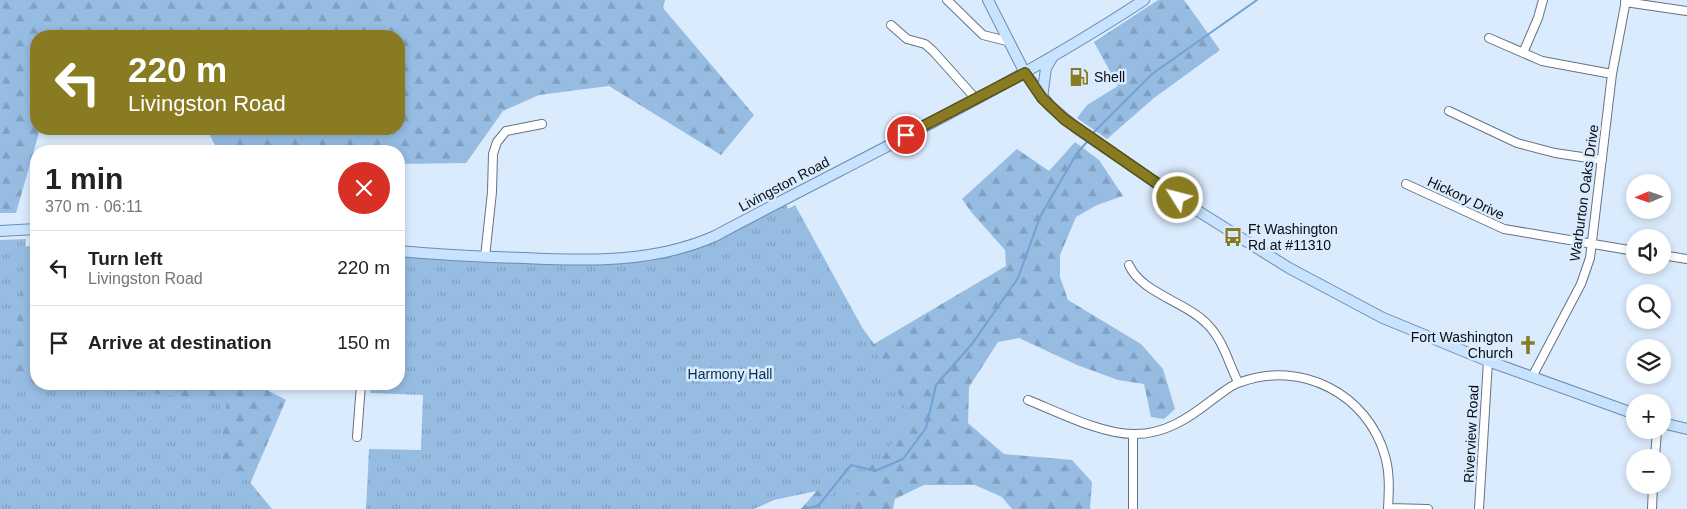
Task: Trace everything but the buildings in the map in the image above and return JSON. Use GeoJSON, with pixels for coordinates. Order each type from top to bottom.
{"type":"FeatureCollection","features":[{"type":"Feature","properties":{"kind":"main road"},"geometry":{"type":"LineString","coordinates":[[988,0],[1007,41],[1042,98],[1081,131],[1182,200],[1289,268],[1383,318],[1532,378],[1626,411]]}},
{"type":"Feature","properties":{"kind":"main road","name":"Livingston Road"},"geometry":{"type":"LineString","coordinates":[[405,252],[485,257],[617,259],[656,255],[687,247],[714,236],[1025,73],[1144,0]]}},
{"type":"Feature","properties":{"kind":"main road"},"geometry":{"type":"LineString","coordinates":[[1042,98],[1046,68],[1053,57]]}},
{"type":"Feature","properties":{"kind":"main road"},"geometry":{"type":"LineString","coordinates":[[0,231],[30,229]]}},
{"type":"Feature","properties":{"kind":"main road"},"geometry":{"type":"LineString","coordinates":[[1671,425],[1687,429]]}},
{"type":"Feature","properties":{"kind":"street"},"geometry":{"type":"LineString","coordinates":[[947,0],[983,36],[1007,41]]}},
{"type":"Feature","properties":{"kind":"street"},"geometry":{"type":"LineString","coordinates":[[1523,53],[1538,18],[1543,0]]}},
{"type":"Feature","properties":{"kind":"street"},"geometry":{"type":"LineString","coordinates":[[1626,1],[1687,11]]}},
{"type":"Feature","properties":{"kind":"street","name":"Warburton Oaks Drive"},"geometry":{"type":"LineString","coordinates":[[1532,378],[1581,284],[1592,245],[1612,74],[1626,1]]}},
{"type":"Feature","properties":{"kind":"street"},"geometry":{"type":"LineString","coordinates":[[890,25],[908,38],[925,44],[976,99]]}},
{"type":"Feature","properties":{"kind":"street"},"geometry":{"type":"LineString","coordinates":[[1489,38],[1542,61],[1612,74]]}},
{"type":"Feature","properties":{"kind":"street"},"geometry":{"type":"LineString","coordinates":[[1448,111],[1517,142],[1555,153],[1602,160]]}},
{"type":"Feature","properties":{"kind":"street"},"geometry":{"type":"LineString","coordinates":[[485,257],[492,192],[493,154],[497,142],[506,131],[542,124]]}},
{"type":"Feature","properties":{"kind":"street","name":"Hickory Drive"},"geometry":{"type":"LineString","coordinates":[[1406,184],[1504,229],[1626,250]]}},
{"type":"Feature","properties":{"kind":"street"},"geometry":{"type":"LineString","coordinates":[[1671,256],[1687,258]]}},
{"type":"Feature","properties":{"kind":"street"},"geometry":{"type":"LineString","coordinates":[[1129,265],[1141,281],[1187,308],[1209,326],[1220,342],[1238,382]]}},
{"type":"Feature","properties":{"kind":"street","name":"Riverview Road"},"geometry":{"type":"LineString","coordinates":[[1480,509],[1488,361]]}},
{"type":"Feature","properties":{"kind":"street"},"geometry":{"type":"LineString","coordinates":[[1028,400],[1090,424],[1133,434],[1175,425],[1238,382],[1270,376],[1292,375],[1326,385],[1346,398],[1362,413],[1382,447],[1388,470],[1388,508],[1428,509]]}},
{"type":"Feature","properties":{"kind":"street"},"geometry":{"type":"LineString","coordinates":[[357,437],[361,390]]}},
{"type":"Feature","properties":{"kind":"street"},"geometry":{"type":"LineString","coordinates":[[1133,434],[1133,509]]}},
{"type":"Feature","properties":{"kind":"street"},"geometry":{"type":"LineString","coordinates":[[1652,509],[1653,494]]}},
{"type":"Feature","properties":{"kind":"green space"},"geometry":{"type":"Polygon","coordinates":[[[0,0],[665,0],[663,8],[754,115],[721,155],[609,86],[539,95],[503,111],[466,163],[405,164],[405,145],[215,145],[210,135],[405,135],[405,30],[30,30],[30,135],[38,135],[35,145],[30,145],[30,164],[16,213],[0,213],[0,0]]]}},
{"type":"Feature","properties":{"kind":"green space"},"geometry":{"type":"Polygon","coordinates":[[[1158,0],[1184,0],[1220,50],[1154,98],[1107,139],[1077,118],[1087,105],[1118,86],[1094,42],[1158,0]]]}},
{"type":"Feature","properties":{"kind":"green space"},"geometry":{"type":"Polygon","coordinates":[[[1075,142],[1099,160],[1123,196],[1097,205],[1076,217],[1060,255],[1060,277],[1068,300],[1141,344],[1163,369],[1175,409],[1164,419],[1151,417],[1144,384],[1118,380],[1077,365],[1019,338],[998,342],[969,387],[968,423],[1004,454],[1072,460],[1092,482],[1090,509],[1012,509],[1002,497],[975,485],[924,485],[895,499],[893,509],[801,509],[820,487],[847,307],[874,344],[1006,266],[1005,250],[962,199],[1017,149],[1049,171],[1075,142]]]}},
{"type":"Feature","properties":{"kind":"green space","name":"Harmony Hall"},"geometry":{"type":"Polygon","coordinates":[[[785,203],[788,209],[795,205],[910,415],[877,466],[863,461],[850,463],[831,488],[774,500],[754,509],[366,509],[369,449],[421,450],[423,395],[370,393],[370,390],[405,390],[405,252],[494,259],[660,255],[785,203]]]}},
{"type":"Feature","properties":{"kind":"green space"},"geometry":{"type":"Polygon","coordinates":[[[26,239],[11,379],[30,381],[30,390],[122,390],[227,401],[218,472],[249,481],[272,509],[0,509],[0,240],[26,239]]]}},
{"type":"Feature","properties":{"kind":"green space"},"geometry":{"type":"Polygon","coordinates":[[[30,246],[30,390],[267,390],[286,400],[249,486],[0,509],[0,247],[30,246]]]}},
{"type":"Feature","properties":{"kind":"green space"},"geometry":{"type":"Polygon","coordinates":[[[864,468],[874,470],[849,509],[802,509],[826,501],[854,470],[864,468]]]}},
{"type":"Feature","properties":{"kind":"waterway"},"geometry":{"type":"LineString","coordinates":[[1093,133],[1152,74],[1257,0]]}},
{"type":"Feature","properties":{"kind":"waterway"},"geometry":{"type":"LineString","coordinates":[[802,509],[818,506],[851,465],[875,471],[903,459],[926,428],[936,385],[972,344],[1018,278],[1040,217],[1077,153],[1087,142]]}},
{"type":"Feature","properties":{"kind":"place","name":"Shell"},"geometry":{"type":"Point","coordinates":[1079,77]}},
{"type":"Feature","properties":{"kind":"place","name":"Ft Washington Rd at #11310"},"geometry":{"type":"Point","coordinates":[1233,237]}},
{"type":"Feature","properties":{"kind":"place","name":"Fort Washington Church"},"geometry":{"type":"Point","coordinates":[1528,345]}},
{"type":"Feature","properties":{"kind":"route"},"geometry":{"type":"LineString","coordinates":[[906,135],[1025,73],[1042,98],[1064,119],[1145,173],[1178,198]]}}]}
